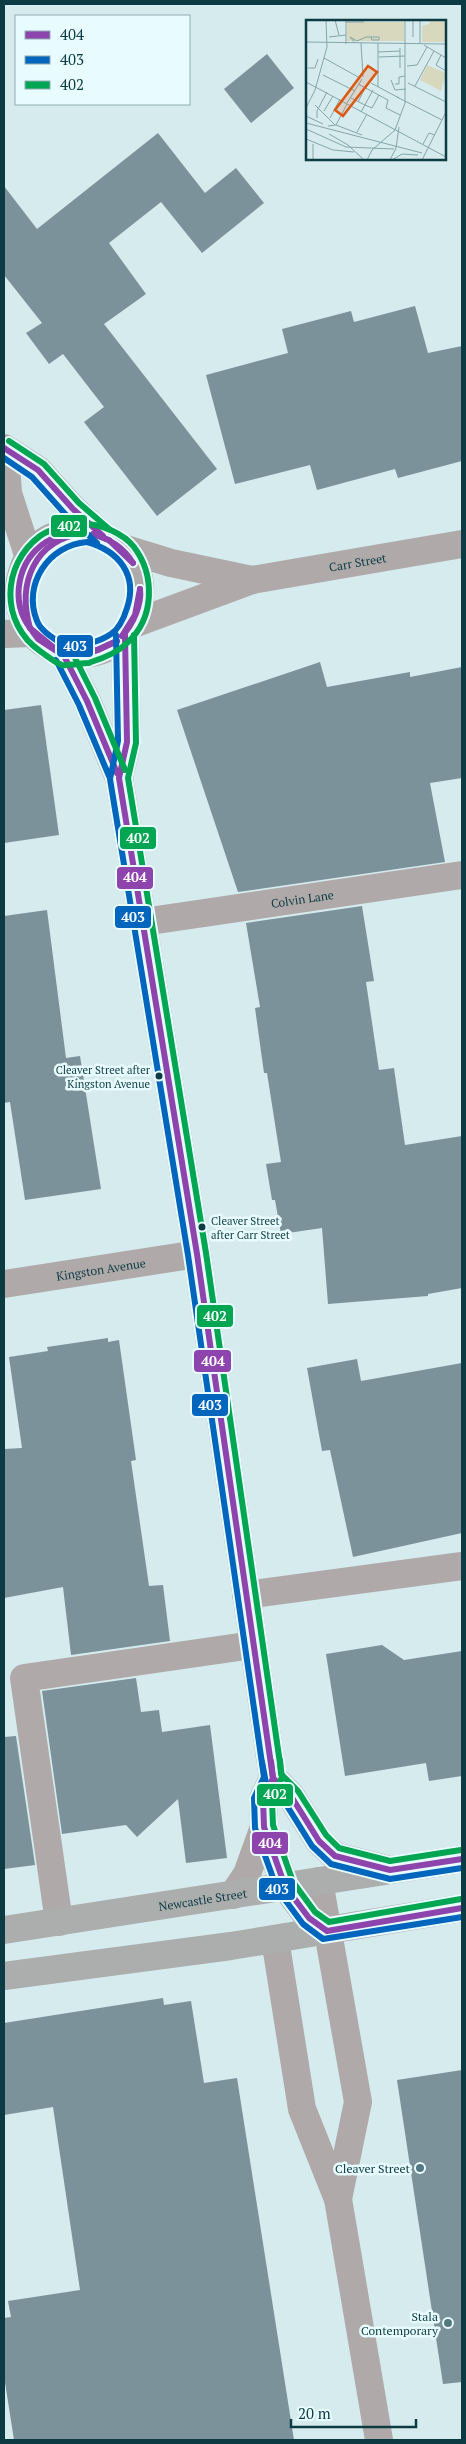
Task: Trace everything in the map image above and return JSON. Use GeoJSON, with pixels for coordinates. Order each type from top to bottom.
{"type":"FeatureCollection","features":[{"type":"Feature","properties":{"kind":"main road","name":"Newcastle Street"},"geometry":{"type":"LineString","coordinates":[[4,1930],[462,1859]]}},
{"type":"Feature","properties":{"kind":"main road"},"geometry":{"type":"LineString","coordinates":[[4,1976],[275,1939],[462,1908]]}},
{"type":"Feature","properties":{"kind":"street"},"geometry":{"type":"LineString","coordinates":[[4,449],[38,470],[73,509],[132,561],[140,577],[141,595],[129,629],[127,742],[119,778]]}},
{"type":"Feature","properties":{"kind":"street"},"geometry":{"type":"LineString","coordinates":[[4,449],[18,570],[20,611],[32,633],[64,656],[90,709],[119,778],[197,1254],[273,1778],[263,1799],[264,1827],[285,1886],[309,1918],[327,1931]]}},
{"type":"Feature","properties":{"kind":"street"},"geometry":{"type":"LineString","coordinates":[[18,570],[43,543],[62,534],[83,532],[112,542]]}},
{"type":"Feature","properties":{"kind":"street","name":"Carr Street"},"geometry":{"type":"LineString","coordinates":[[112,542],[171,563],[252,580]]}},
{"type":"Feature","properties":{"kind":"street","name":"Carr Street"},"geometry":{"type":"LineString","coordinates":[[129,629],[252,580],[462,544]]}},
{"type":"Feature","properties":{"kind":"street"},"geometry":{"type":"LineString","coordinates":[[64,656],[88,654],[108,648],[129,629]]}},
{"type":"Feature","properties":{"kind":"street"},"geometry":{"type":"LineString","coordinates":[[4,634],[32,633]]}},
{"type":"Feature","properties":{"kind":"street","name":"Colvin Lane"},"geometry":{"type":"LineString","coordinates":[[143,922],[462,875]]}},
{"type":"Feature","properties":{"kind":"street","name":"Kingston Avenue"},"geometry":{"type":"LineString","coordinates":[[4,1284],[197,1254]]}},
{"type":"Feature","properties":{"kind":"street"},"geometry":{"type":"LineString","coordinates":[[246,1595],[462,1566]]}},
{"type":"Feature","properties":{"kind":"street"},"geometry":{"type":"LineString","coordinates":[[59,1922],[24,1678],[253,1645]]}},
{"type":"Feature","properties":{"kind":"street"},"geometry":{"type":"LineString","coordinates":[[273,1778],[291,1796],[319,1841],[334,1856],[390,1870]]}},
{"type":"Feature","properties":{"kind":"street"},"geometry":{"type":"LineString","coordinates":[[233,1895],[247,1874],[264,1827]]}},
{"type":"Feature","properties":{"kind":"street"},"geometry":{"type":"LineString","coordinates":[[319,1881],[358,2102],[338,2199]]}},
{"type":"Feature","properties":{"kind":"street"},"geometry":{"type":"LineString","coordinates":[[275,1939],[302,2108],[338,2199],[379,2440]]}},
{"type":"Feature","properties":{"kind":"building"},"geometry":{"type":"Polygon","coordinates":[[[267,54],[294,88],[251,123],[224,89],[267,54]]]}},
{"type":"Feature","properties":{"kind":"building"},"geometry":{"type":"Polygon","coordinates":[[[158,133],[205,193],[236,168],[264,203],[202,253],[161,202],[109,243],[146,294],[104,324],[217,469],[157,516],[84,422],[104,407],[63,354],[49,364],[26,333],[42,323],[4,275],[4,186],[37,229],[158,133]]]}},
{"type":"Feature","properties":{"kind":"building"},"geometry":{"type":"Polygon","coordinates":[[[415,306],[428,353],[462,346],[462,461],[398,478],[395,469],[317,490],[310,465],[235,484],[206,375],[288,353],[282,329],[351,311],[354,322],[415,306]]]}},
{"type":"Feature","properties":{"kind":"building"},"geometry":{"type":"Polygon","coordinates":[[[320,662],[327,687],[410,672],[410,677],[462,667],[462,778],[430,783],[445,862],[238,892],[177,710],[320,662]]]}},
{"type":"Feature","properties":{"kind":"building"},"geometry":{"type":"Polygon","coordinates":[[[41,705],[59,835],[4,843],[4,710],[41,705]]]}},
{"type":"Feature","properties":{"kind":"building"},"geometry":{"type":"Polygon","coordinates":[[[362,906],[374,981],[366,982],[379,1070],[394,1068],[405,1145],[462,1136],[462,1288],[428,1294],[428,1296],[328,1304],[322,1228],[281,1234],[275,1200],[272,1200],[266,1164],[281,1162],[267,1073],[264,1073],[255,1008],[260,1007],[246,923],[362,906]]]}},
{"type":"Feature","properties":{"kind":"building"},"geometry":{"type":"Polygon","coordinates":[[[47,910],[66,1058],[80,1056],[101,1189],[25,1200],[10,1102],[4,1103],[4,916],[47,910]]]}},
{"type":"Feature","properties":{"kind":"building"},"geometry":{"type":"Polygon","coordinates":[[[108,1338],[108,1342],[119,1340],[136,1460],[131,1461],[149,1586],[163,1585],[170,1641],[71,1655],[63,1587],[4,1598],[4,1449],[22,1448],[9,1357],[48,1351],[47,1347],[108,1338]]]}},
{"type":"Feature","properties":{"kind":"building"},"geometry":{"type":"Polygon","coordinates":[[[357,1359],[361,1381],[462,1363],[462,1533],[353,1557],[330,1450],[322,1451],[307,1368],[357,1359]]]}},
{"type":"Feature","properties":{"kind":"building"},"geometry":{"type":"Polygon","coordinates":[[[382,1645],[404,1660],[462,1651],[462,1776],[429,1781],[426,1763],[345,1776],[326,1654],[382,1645]]]}},
{"type":"Feature","properties":{"kind":"building"},"geometry":{"type":"Polygon","coordinates":[[[136,1678],[141,1712],[159,1710],[162,1732],[210,1725],[227,1858],[186,1863],[178,1799],[137,1837],[126,1825],[62,1834],[42,1691],[136,1678]]]}},
{"type":"Feature","properties":{"kind":"building"},"geometry":{"type":"Polygon","coordinates":[[[16,1736],[35,1865],[4,1869],[4,1737],[16,1736]]]}},
{"type":"Feature","properties":{"kind":"building"},"geometry":{"type":"Polygon","coordinates":[[[163,1998],[164,2005],[191,2001],[204,2083],[237,2078],[294,2440],[14,2440],[4,2376],[4,2318],[11,2317],[8,2301],[80,2290],[53,2107],[4,2115],[4,2023],[163,1998]]]}},
{"type":"Feature","properties":{"kind":"building"},"geometry":{"type":"Polygon","coordinates":[[[462,2070],[462,2382],[443,2384],[397,2080],[462,2070]]]}},
{"type":"Feature","properties":{"kind":"transit line","name":"402"},"geometry":{"type":"LineString","coordinates":[[9,441],[44,464],[79,503],[109,529]]}},
{"type":"Feature","properties":{"kind":"transit line","name":"404"},"geometry":{"type":"LineString","coordinates":[[4,448],[38,470],[73,509],[103,536]]}},
{"type":"Feature","properties":{"kind":"transit line","name":"403"},"geometry":{"type":"LineString","coordinates":[[4,458],[32,477],[66,515],[97,543]]}},
{"type":"Feature","properties":{"kind":"transit line","name":"402"},"geometry":{"type":"LineString","coordinates":[[89,663],[62,665],[54,661],[27,639],[18,625],[12,610],[10,594],[12,578],[18,562],[27,548],[40,536],[61,527],[90,524],[104,527],[118,534],[134,547],[146,570],[149,596],[147,609],[136,633],[119,650],[91,662]]}},
{"type":"Feature","properties":{"kind":"transit line","name":"404"},"geometry":{"type":"LineString","coordinates":[[30,628],[20,606],[19,594],[23,570],[28,560],[46,542],[65,535],[84,533]]}},
{"type":"Feature","properties":{"kind":"transit line","name":"404"},"geometry":{"type":"LineString","coordinates":[[30,628],[26,595],[28,580],[33,566],[53,544],[67,537],[84,533]]}},
{"type":"Feature","properties":{"kind":"transit line","name":"404"},"geometry":{"type":"LineString","coordinates":[[93,534],[116,545],[133,563]]}},
{"type":"Feature","properties":{"kind":"transit line","name":"404"},"geometry":{"type":"LineString","coordinates":[[93,534],[109,540],[133,563]]}},
{"type":"Feature","properties":{"kind":"transit line","name":"403"},"geometry":{"type":"LineString","coordinates":[[87,542],[108,551],[117,558],[128,575],[130,596],[123,619],[114,632],[95,642],[66,647],[39,625],[33,607],[33,593],[42,569],[51,559],[61,550],[87,542]]}},
{"type":"Feature","properties":{"kind":"transit line","name":"404"},"geometry":{"type":"LineString","coordinates":[[122,636],[135,615],[140,589]]}},
{"type":"Feature","properties":{"kind":"transit line","name":"404"},"geometry":{"type":"LineString","coordinates":[[122,636],[136,614],[140,601],[140,589]]}},
{"type":"Feature","properties":{"kind":"transit line","name":"404"},"geometry":{"type":"LineString","coordinates":[[30,628],[64,656]]}},
{"type":"Feature","properties":{"kind":"transit line","name":"404"},"geometry":{"type":"LineString","coordinates":[[30,628],[38,639],[64,656]]}},
{"type":"Feature","properties":{"kind":"transit line","name":"403"},"geometry":{"type":"LineString","coordinates":[[116,635],[118,741],[110,779],[188,1255],[264,1777],[254,1798],[255,1828],[277,1889],[303,1924],[323,1939],[462,1917]]}},
{"type":"Feature","properties":{"kind":"transit line","name":"404"},"geometry":{"type":"LineString","coordinates":[[125,635],[127,742],[119,778],[197,1254],[273,1778],[263,1799],[264,1827],[285,1886],[309,1918],[327,1931],[462,1908]]}},
{"type":"Feature","properties":{"kind":"transit line","name":"402"},"geometry":{"type":"LineString","coordinates":[[134,635],[136,743],[128,778],[206,1253],[282,1777],[272,1801],[273,1825],[293,1882],[315,1912],[329,1922],[461,1899]]}},
{"type":"Feature","properties":{"kind":"transit line","name":"404"},"geometry":{"type":"LineString","coordinates":[[64,656],[98,650],[117,641]]}},
{"type":"Feature","properties":{"kind":"transit line","name":"404"},"geometry":{"type":"LineString","coordinates":[[64,656],[88,654],[117,641]]}},
{"type":"Feature","properties":{"kind":"transit line","name":"402"},"geometry":{"type":"LineString","coordinates":[[72,652],[95,698],[125,770]]}},
{"type":"Feature","properties":{"kind":"transit line","name":"404"},"geometry":{"type":"LineString","coordinates":[[64,656],[87,701],[117,773]]}},
{"type":"Feature","properties":{"kind":"transit line","name":"403"},"geometry":{"type":"LineString","coordinates":[[56,660],[79,705],[109,776]]}},
{"type":"Feature","properties":{"kind":"transit line","name":"402"},"geometry":{"type":"LineString","coordinates":[[280,1760],[281,1774],[298,1791],[326,1835],[339,1848],[390,1861],[461,1850]]}},
{"type":"Feature","properties":{"kind":"transit line","name":"404"},"geometry":{"type":"LineString","coordinates":[[271,1761],[273,1778],[291,1796],[319,1841],[335,1856],[390,1870],[462,1859]]}},
{"type":"Feature","properties":{"kind":"transit line","name":"403"},"geometry":{"type":"LineString","coordinates":[[262,1762],[266,1783],[284,1801],[312,1846],[331,1864],[390,1879],[462,1868]]}},
{"type":"Feature","properties":{"kind":"place","name":"Cleaver Street after Kingston Avenue"},"geometry":{"type":"Point","coordinates":[159,1076]}},
{"type":"Feature","properties":{"kind":"place","name":"Cleaver Street after Carr Street"},"geometry":{"type":"Point","coordinates":[202,1227]}},
{"type":"Feature","properties":{"kind":"place","name":"Cleaver Street"},"geometry":{"type":"Point","coordinates":[420,2168]}},
{"type":"Feature","properties":{"kind":"place","name":"Stala Contemporary"},"geometry":{"type":"Point","coordinates":[448,2323]}}]}
